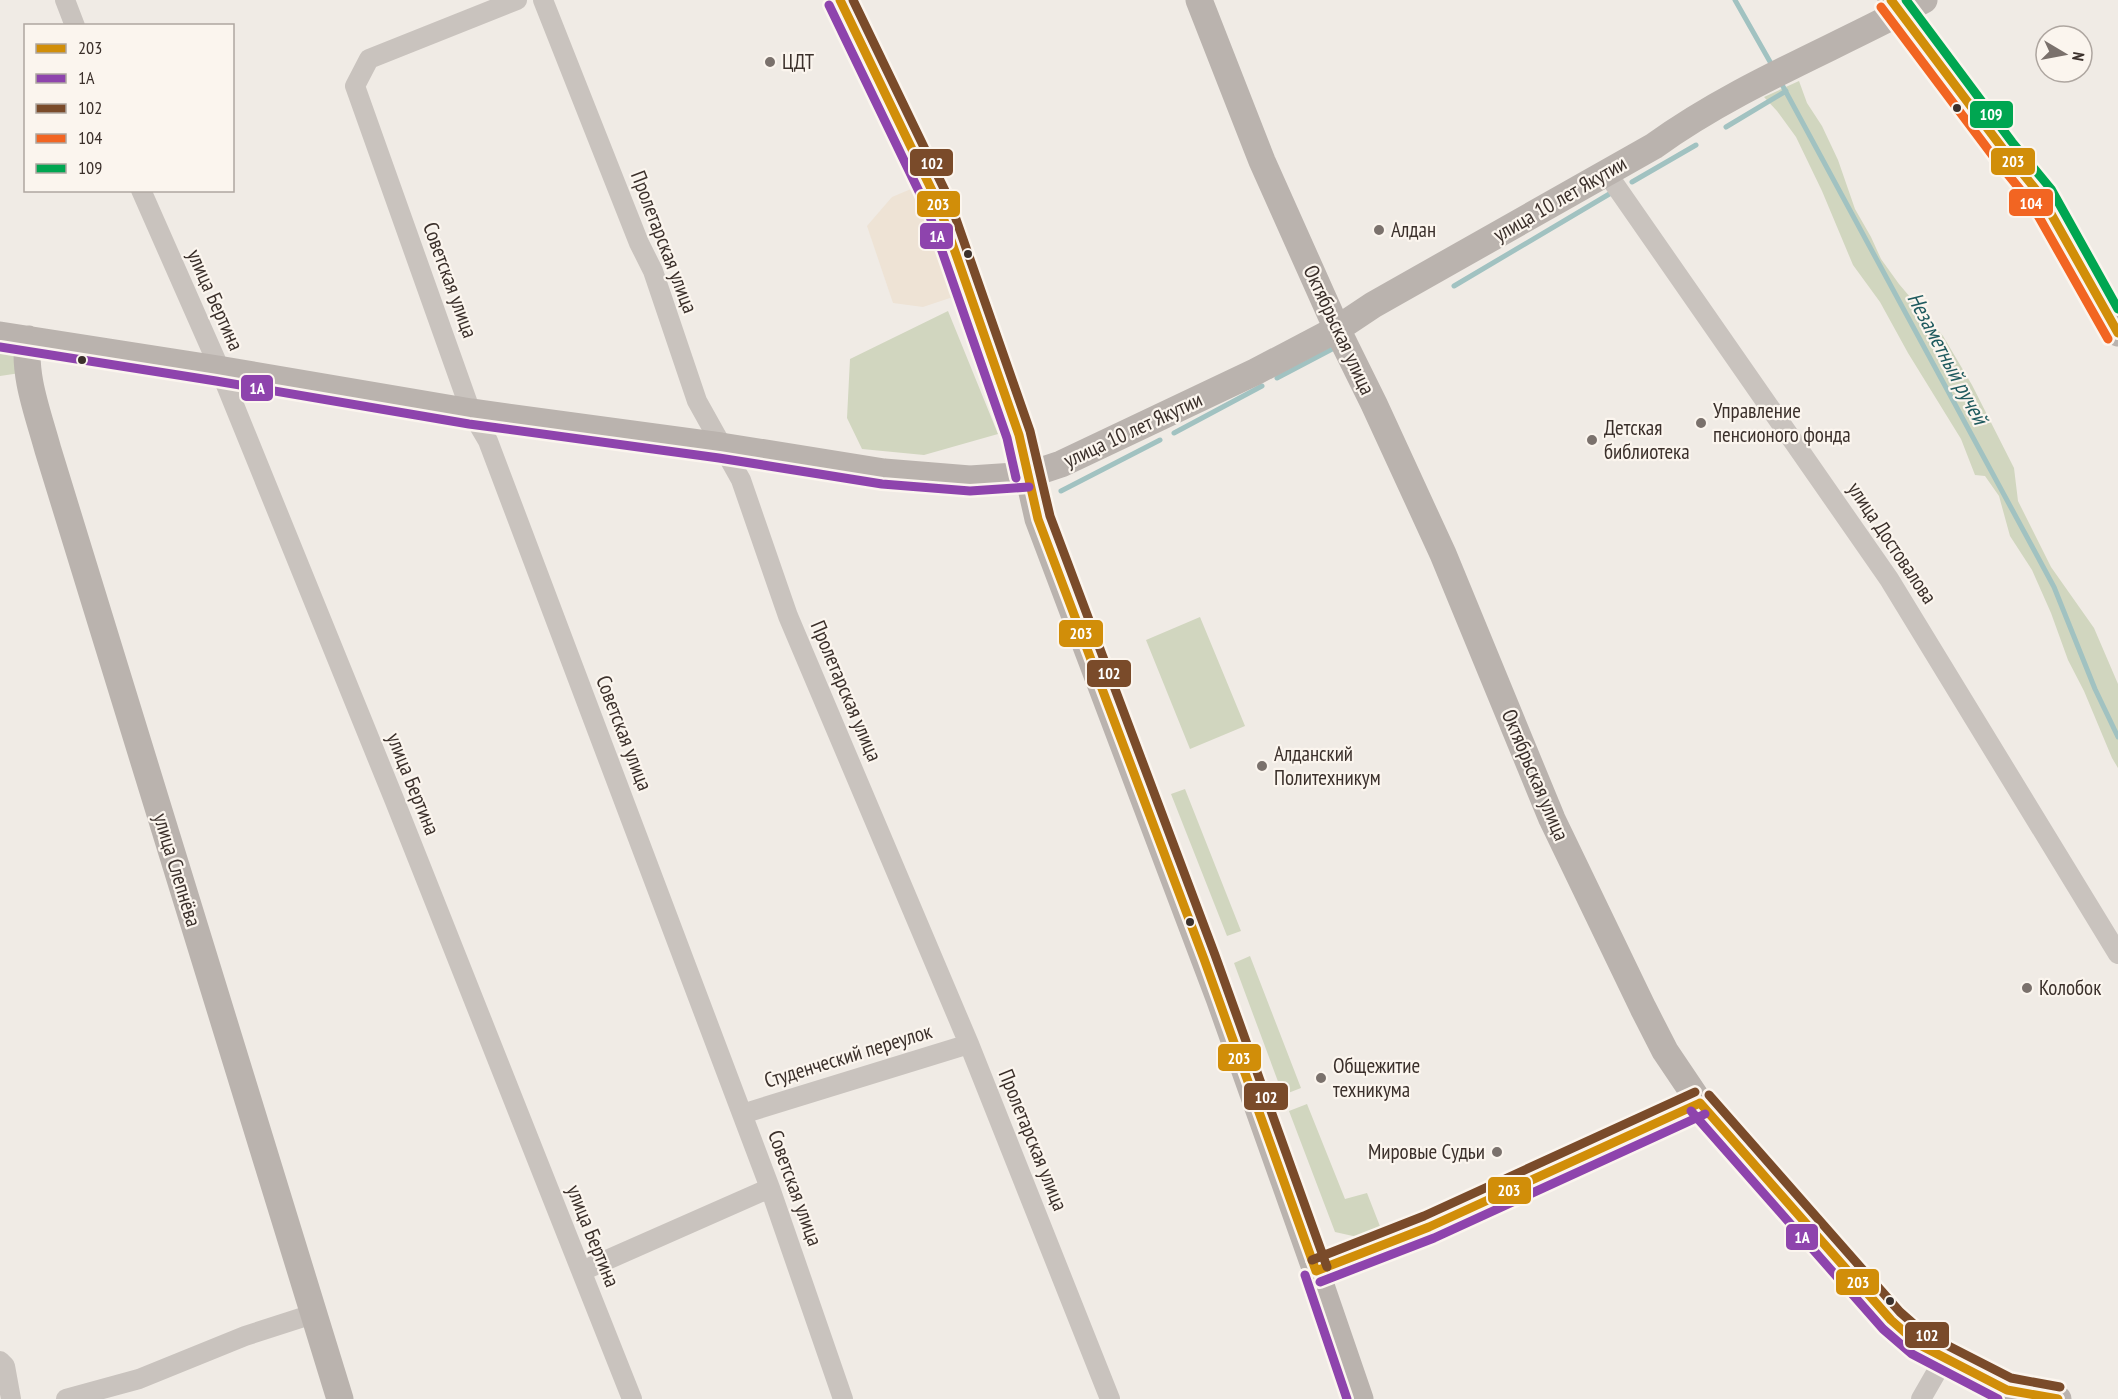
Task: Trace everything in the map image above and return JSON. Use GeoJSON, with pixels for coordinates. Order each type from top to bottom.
{"type":"FeatureCollection","features":[{"type":"Feature","properties":{"kind":"main road"},"geometry":{"type":"LineString","coordinates":[[840,0],[938,203],[1019,435],[1038,519],[1212,978],[1360,1399]]}},
{"type":"Feature","properties":{"kind":"main road","name":"Октябрьская улица"},"geometry":{"type":"LineString","coordinates":[[1199,0],[1262,161],[1337,329],[1443,554],[1552,819],[1665,1051],[1700,1103],[1891,1320],[1918,1344],[2007,1390],[2058,1399]]}},
{"type":"Feature","properties":{"kind":"main road","name":"улица 10 лет Якутии"},"geometry":{"type":"LineString","coordinates":[[0,335],[471,412],[721,446],[884,472],[970,479],[1028,475],[1082,455],[1255,372],[1337,329],[1373,305],[1654,146],[1689,121],[1896,6],[1924,0]]}},
{"type":"Feature","properties":{"kind":"main road"},"geometry":{"type":"LineString","coordinates":[[1896,6],[2002,149],[2041,196],[2118,333]]}},
{"type":"Feature","properties":{"kind":"main road","name":"улица Слепнёва"},"geometry":{"type":"LineString","coordinates":[[28,339],[26,356],[28,377],[48,450],[340,1399]]}},
{"type":"Feature","properties":{"kind":"main road"},"geometry":{"type":"LineString","coordinates":[[1316,1271],[1429,1227],[1700,1103]]}},
{"type":"Feature","properties":{"kind":"street"},"geometry":{"type":"LineString","coordinates":[[65,0],[74,24]]}},
{"type":"Feature","properties":{"kind":"street","name":"Советская улица"},"geometry":{"type":"LineString","coordinates":[[517,0],[369,59],[356,86],[471,412],[488,441],[770,1188],[843,1399]]}},
{"type":"Feature","properties":{"kind":"street","name":"Пролетарская улица"},"geometry":{"type":"LineString","coordinates":[[543,0],[639,243],[653,271],[697,400],[741,480],[788,616],[969,1044],[1110,1399]]}},
{"type":"Feature","properties":{"kind":"street","name":"улица Достовалова"},"geometry":{"type":"LineString","coordinates":[[1606,172],[1889,579],[2118,954]]}},
{"type":"Feature","properties":{"kind":"street","name":"улица Бертина"},"geometry":{"type":"LineString","coordinates":[[142,192],[218,369],[394,799],[632,1399]]}},
{"type":"Feature","properties":{"kind":"street","name":"Студенческий переулок"},"geometry":{"type":"LineString","coordinates":[[742,1114],[969,1044]]}},
{"type":"Feature","properties":{"kind":"street"},"geometry":{"type":"LineString","coordinates":[[582,1271],[770,1188]]}},
{"type":"Feature","properties":{"kind":"street"},"geometry":{"type":"LineString","coordinates":[[66,1399],[139,1379],[245,1336],[313,1314]]}},
{"type":"Feature","properties":{"kind":"street"},"geometry":{"type":"LineString","coordinates":[[1921,1399],[1944,1359]]}},
{"type":"Feature","properties":{"kind":"street"},"geometry":{"type":"LineString","coordinates":[[0,1361],[5,1366],[11,1399]]}},
{"type":"Feature","properties":{"kind":"green space"},"geometry":{"type":"Polygon","coordinates":[[[1799,81],[1807,103],[1822,126],[1838,160],[1855,209],[1881,259],[1943,336],[1972,385],[2014,468],[2018,501],[2051,567],[2094,628],[2118,684],[2118,768],[2068,660],[2032,570],[2010,536],[1999,496],[1985,476],[1975,475],[1961,439],[1908,353],[1880,302],[1853,265],[1796,137],[1764,97],[1799,81]]]}},
{"type":"Feature","properties":{"kind":"green space"},"geometry":{"type":"Polygon","coordinates":[[[948,311],[998,434],[924,455],[862,449],[847,418],[850,359],[948,311]]]}},
{"type":"Feature","properties":{"kind":"green space"},"geometry":{"type":"Polygon","coordinates":[[[0,341],[15,342],[27,372],[0,376],[0,341]]]}},
{"type":"Feature","properties":{"kind":"green space"},"geometry":{"type":"Polygon","coordinates":[[[1200,617],[1245,726],[1190,749],[1146,640],[1200,617]]]}},
{"type":"Feature","properties":{"kind":"green space"},"geometry":{"type":"Polygon","coordinates":[[[1185,789],[1241,931],[1227,936],[1171,794],[1185,789]]]}},
{"type":"Feature","properties":{"kind":"green space"},"geometry":{"type":"Polygon","coordinates":[[[1250,956],[1301,1088],[1283,1095],[1234,963],[1250,956]]]}},
{"type":"Feature","properties":{"kind":"green space"},"geometry":{"type":"Polygon","coordinates":[[[1307,1104],[1345,1199],[1367,1193],[1383,1234],[1362,1238],[1335,1232],[1289,1111],[1307,1104]]]}},
{"type":"Feature","properties":{"kind":"shaded area"},"geometry":{"type":"Polygon","coordinates":[[[918,186],[959,295],[923,307],[893,303],[867,226],[892,197],[918,186]]]}},
{"type":"Feature","properties":{"kind":"waterway","name":"Незаметный ручей"},"geometry":{"type":"LineString","coordinates":[[1735,0],[1773,67]]}},
{"type":"Feature","properties":{"kind":"waterway","name":"Незаметный ручей"},"geometry":{"type":"LineString","coordinates":[[1780,81],[2054,587],[2095,689],[2118,737]]}},
{"type":"Feature","properties":{"kind":"waterway"},"geometry":{"type":"LineString","coordinates":[[1726,127],[1786,91]]}},
{"type":"Feature","properties":{"kind":"waterway"},"geometry":{"type":"LineString","coordinates":[[1632,182],[1696,145]]}},
{"type":"Feature","properties":{"kind":"waterway"},"geometry":{"type":"LineString","coordinates":[[1454,286],[1611,193]]}},
{"type":"Feature","properties":{"kind":"waterway"},"geometry":{"type":"LineString","coordinates":[[1277,378],[1336,347]]}},
{"type":"Feature","properties":{"kind":"waterway"},"geometry":{"type":"LineString","coordinates":[[1174,433],[1262,386]]}},
{"type":"Feature","properties":{"kind":"waterway"},"geometry":{"type":"LineString","coordinates":[[1061,491],[1160,440]]}},
{"type":"Feature","properties":{"kind":"transit line","name":"203"},"geometry":{"type":"LineString","coordinates":[[840,0],[938,203],[1019,435],[1038,519],[1204,959],[1316,1271]]}},
{"type":"Feature","properties":{"kind":"transit line","name":"102"},"geometry":{"type":"LineString","coordinates":[[853,0],[949,199],[1030,431],[1050,516],[1215,955],[1327,1267]]}},
{"type":"Feature","properties":{"kind":"transit line","name":"203"},"geometry":{"type":"LineString","coordinates":[[1891,0],[2041,196],[2118,333]]}},
{"type":"Feature","properties":{"kind":"transit line","name":"109"},"geometry":{"type":"LineString","coordinates":[[1906,0],[2012,142],[2051,189],[2118,309]]}},
{"type":"Feature","properties":{"kind":"transit line","name":"1А"},"geometry":{"type":"LineString","coordinates":[[829,5],[927,208],[1007,438],[1016,478]]}},
{"type":"Feature","properties":{"kind":"transit line","name":"104"},"geometry":{"type":"LineString","coordinates":[[1881,7],[2031,203],[2108,339]]}},
{"type":"Feature","properties":{"kind":"transit line","name":"1А"},"geometry":{"type":"LineString","coordinates":[[0,347],[469,424],[719,458],[882,484],[970,491],[1029,487]]}},
{"type":"Feature","properties":{"kind":"transit line","name":"102"},"geometry":{"type":"LineString","coordinates":[[1312,1260],[1424,1216],[1695,1092]]}},
{"type":"Feature","properties":{"kind":"transit line","name":"102"},"geometry":{"type":"LineString","coordinates":[[1709,1095],[1900,1312],[1925,1334],[2011,1378],[2060,1387]]}},
{"type":"Feature","properties":{"kind":"transit line","name":"203"},"geometry":{"type":"LineString","coordinates":[[1700,1103],[1891,1320],[1918,1344],[2007,1390],[2058,1399]]}},
{"type":"Feature","properties":{"kind":"transit line","name":"203"},"geometry":{"type":"LineString","coordinates":[[1316,1271],[1429,1227],[1700,1103]]}},
{"type":"Feature","properties":{"kind":"transit line","name":"1А"},"geometry":{"type":"LineString","coordinates":[[1691,1111],[1883,1329],[1912,1354],[1998,1399]]}},
{"type":"Feature","properties":{"kind":"transit line","name":"1А"},"geometry":{"type":"LineString","coordinates":[[1320,1282],[1434,1238],[1705,1114]]}},
{"type":"Feature","properties":{"kind":"transit line","name":"1А"},"geometry":{"type":"LineString","coordinates":[[1305,1275],[1347,1399]]}},
{"type":"Feature","properties":{"kind":"place","name":"ЦДТ"},"geometry":{"type":"Point","coordinates":[770,62]}},
{"type":"Feature","properties":{"kind":"place","name":"Алдан"},"geometry":{"type":"Point","coordinates":[1379,230]}},
{"type":"Feature","properties":{"kind":"place","name":"Управление пенсионого фонда"},"geometry":{"type":"Point","coordinates":[1701,423]}},
{"type":"Feature","properties":{"kind":"place","name":"Детская библиотека"},"geometry":{"type":"Point","coordinates":[1592,440]}},
{"type":"Feature","properties":{"kind":"place","name":"Алданский Политехникум"},"geometry":{"type":"Point","coordinates":[1262,766]}},
{"type":"Feature","properties":{"kind":"place","name":"Колобок"},"geometry":{"type":"Point","coordinates":[2027,988]}},
{"type":"Feature","properties":{"kind":"place","name":"Общежитие техникума"},"geometry":{"type":"Point","coordinates":[1321,1078]}},
{"type":"Feature","properties":{"kind":"place","name":"Мировые Судьи"},"geometry":{"type":"Point","coordinates":[1497,1152]}}]}
